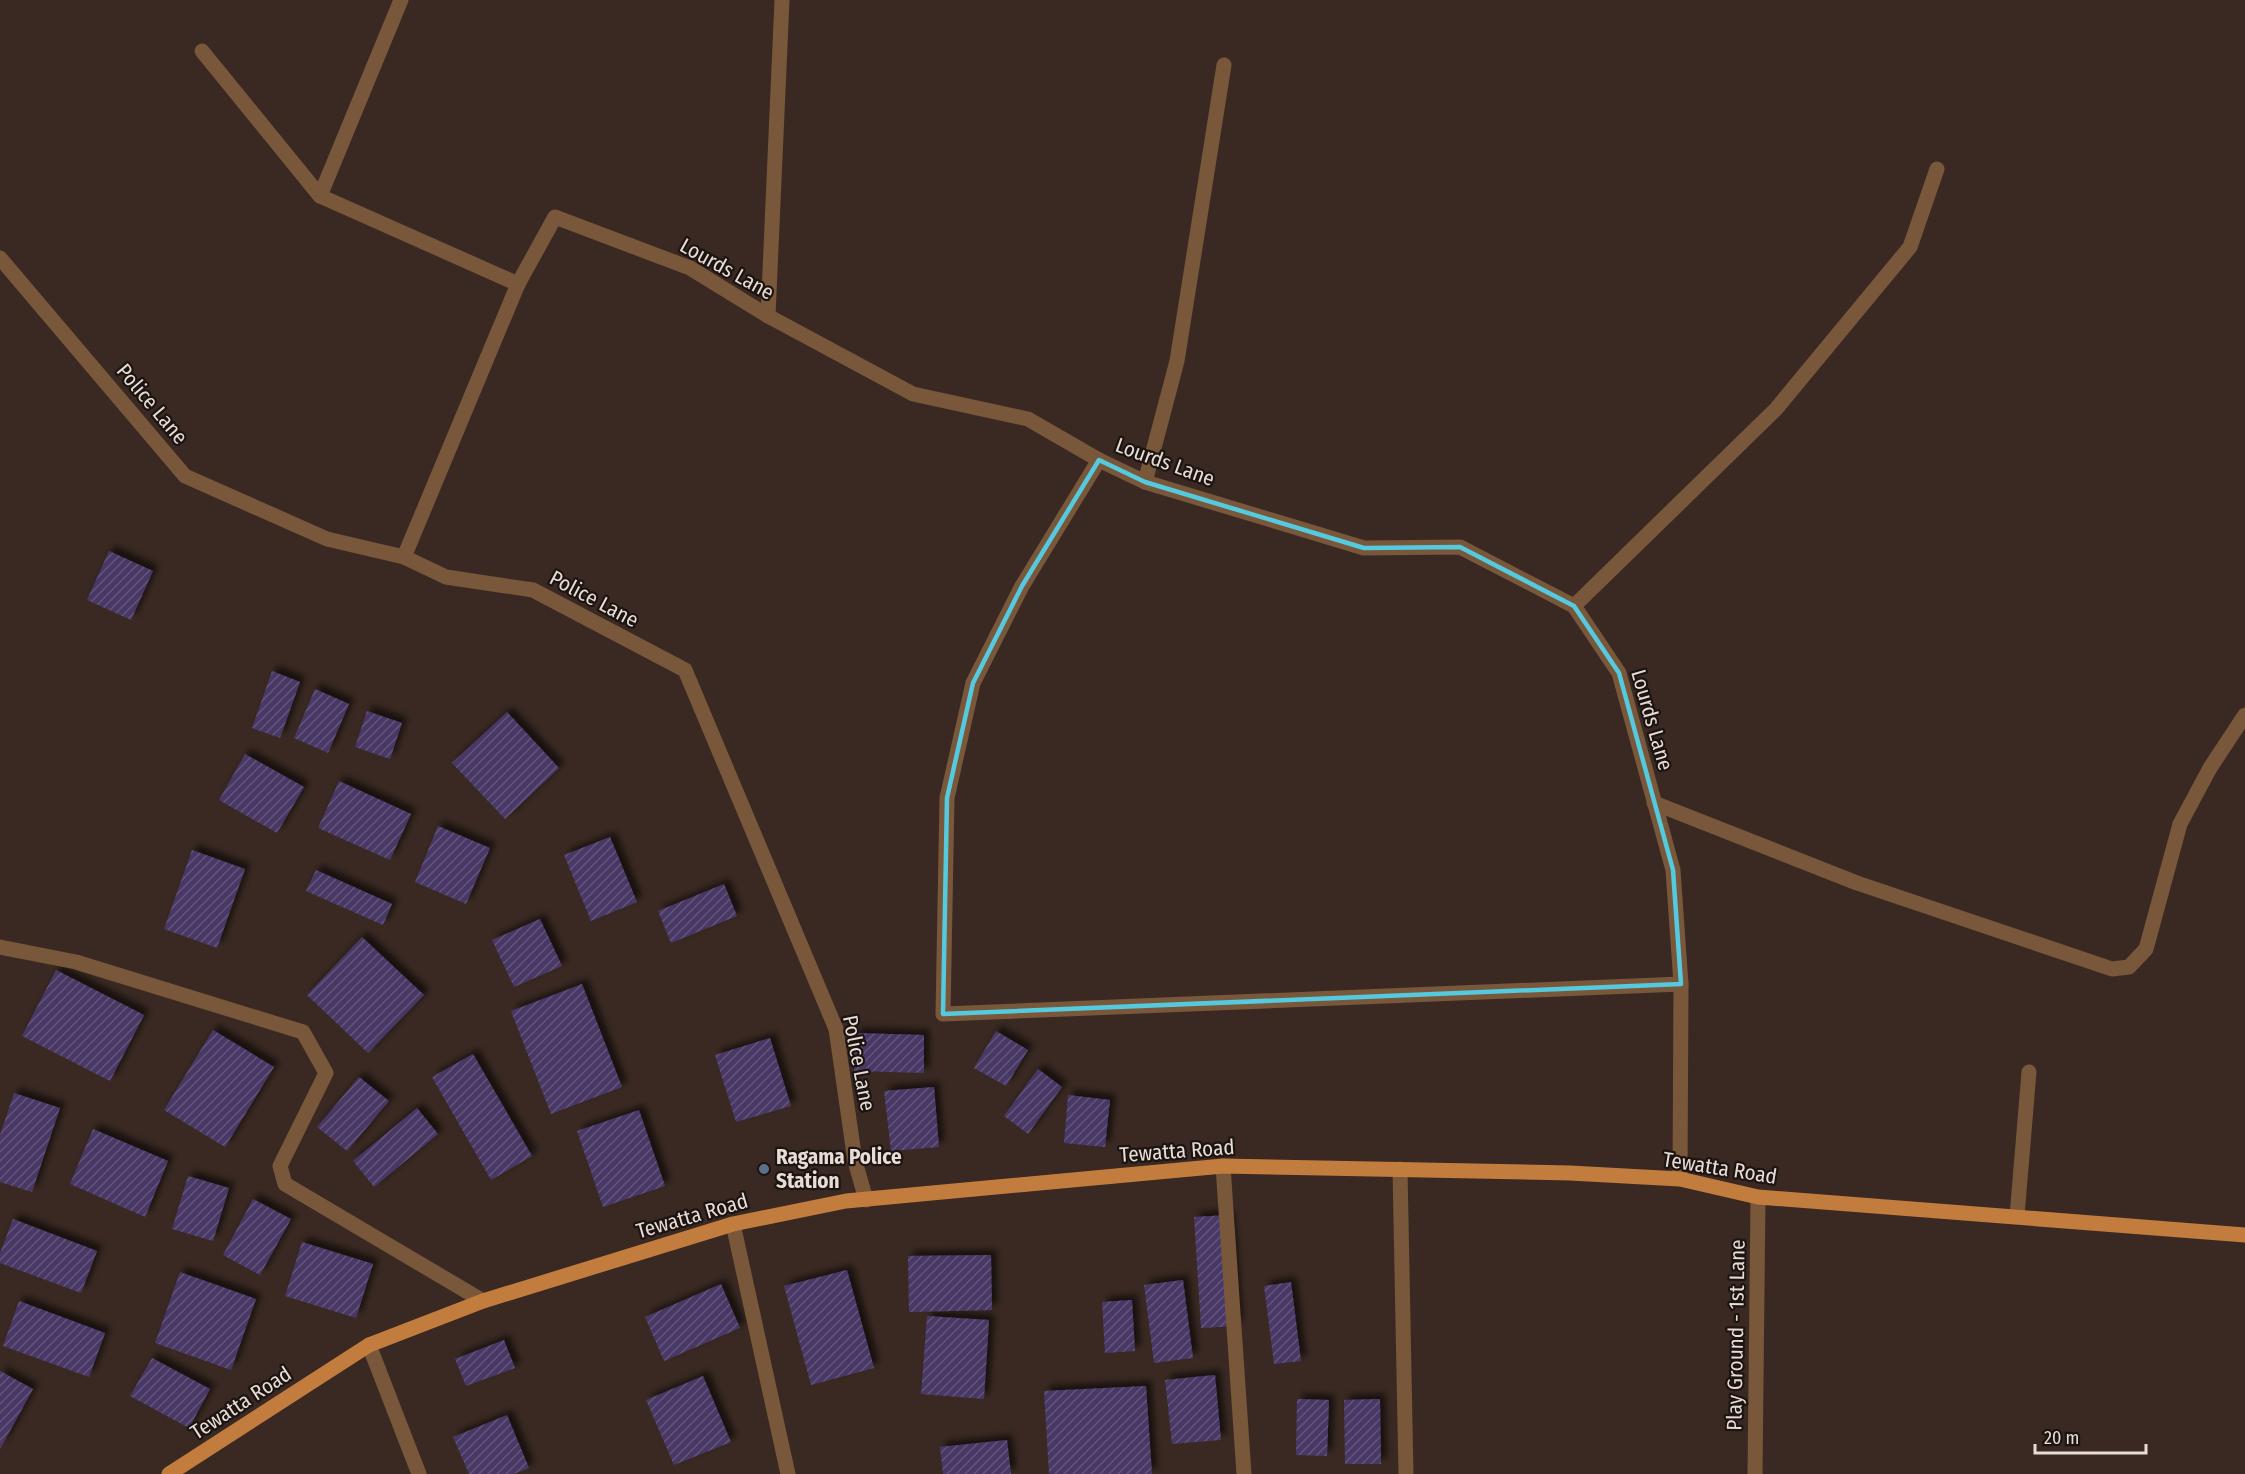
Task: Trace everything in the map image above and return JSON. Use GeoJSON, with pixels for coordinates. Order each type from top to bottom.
{"type":"FeatureCollection","features":[{"type":"Feature","properties":{"kind":"main road","name":"Tewatta Road"},"geometry":{"type":"LineString","coordinates":[[169,1474],[369,1346],[483,1301],[733,1224],[846,1201],[1223,1166],[1570,1173],[1680,1179],[1758,1197],[2245,1235]]}},
{"type":"Feature","properties":{"kind":"street"},"geometry":{"type":"LineString","coordinates":[[320,196],[401,0]]}},
{"type":"Feature","properties":{"kind":"street"},"geometry":{"type":"LineString","coordinates":[[768,315],[783,0]]}},
{"type":"Feature","properties":{"kind":"street"},"geometry":{"type":"LineString","coordinates":[[202,51],[320,196],[518,284]]}},
{"type":"Feature","properties":{"kind":"street"},"geometry":{"type":"LineString","coordinates":[[1145,482],[1176,361],[1224,65]]}},
{"type":"Feature","properties":{"kind":"street"},"geometry":{"type":"LineString","coordinates":[[1574,606],[1776,409],[1910,247],[1937,169]]}},
{"type":"Feature","properties":{"kind":"street","name":"Lourds Lane"},"geometry":{"type":"LineString","coordinates":[[404,557],[518,284],[555,217],[690,268],[768,315],[913,394],[1028,419],[1099,460],[1145,482],[1364,548],[1460,547],[1574,606],[1619,673],[1672,870],[1681,984],[1680,1179]]}},
{"type":"Feature","properties":{"kind":"street","name":"Police Lane"},"geometry":{"type":"LineString","coordinates":[[0,258],[185,476],[327,539],[404,557],[446,577],[533,590],[685,670],[836,1029],[855,1161],[866,1200]]}},
{"type":"Feature","properties":{"kind":"street"},"geometry":{"type":"LineString","coordinates":[[1099,460],[1022,586],[973,683],[947,798],[943,1014],[1681,984]]}},
{"type":"Feature","properties":{"kind":"street"},"geometry":{"type":"LineString","coordinates":[[1654,803],[1857,883],[2112,969],[2129,968],[2146,949],[2180,824],[2210,768],[2245,715]]}},
{"type":"Feature","properties":{"kind":"street"},"geometry":{"type":"LineString","coordinates":[[0,947],[75,962],[303,1032],[326,1073],[280,1166],[285,1184],[483,1301]]}},
{"type":"Feature","properties":{"kind":"street"},"geometry":{"type":"LineString","coordinates":[[2017,1216],[2029,1072]]}},
{"type":"Feature","properties":{"kind":"street"},"geometry":{"type":"LineString","coordinates":[[1223,1166],[1245,1474]]}},
{"type":"Feature","properties":{"kind":"street"},"geometry":{"type":"LineString","coordinates":[[1400,1169],[1406,1474]]}},
{"type":"Feature","properties":{"kind":"street","name":"Play Ground - 1st Lane"},"geometry":{"type":"LineString","coordinates":[[1755,1474],[1758,1197]]}},
{"type":"Feature","properties":{"kind":"street"},"geometry":{"type":"LineString","coordinates":[[733,1224],[788,1474]]}},
{"type":"Feature","properties":{"kind":"street"},"geometry":{"type":"LineString","coordinates":[[369,1346],[419,1474]]}},
{"type":"Feature","properties":{"kind":"highlighted area"},"geometry":{"type":"Polygon","coordinates":[[[1099,460],[1145,482],[1364,548],[1460,547],[1574,606],[1619,673],[1673,870],[1681,984],[943,1014],[947,798],[973,683],[1022,586],[1099,460]]]}},
{"type":"Feature","properties":{"kind":"building"},"geometry":{"type":"Polygon","coordinates":[[[109,551],[153,571],[131,620],[87,600],[109,551]]]}},
{"type":"Feature","properties":{"kind":"building"},"geometry":{"type":"Polygon","coordinates":[[[272,671],[300,682],[280,738],[252,728],[272,671]]]}},
{"type":"Feature","properties":{"kind":"building"},"geometry":{"type":"Polygon","coordinates":[[[315,689],[349,704],[328,753],[294,738],[315,689]]]}},
{"type":"Feature","properties":{"kind":"building"},"geometry":{"type":"Polygon","coordinates":[[[367,711],[402,723],[390,759],[355,747],[367,711]]]}},
{"type":"Feature","properties":{"kind":"building"},"geometry":{"type":"Polygon","coordinates":[[[507,712],[559,768],[505,819],[452,763],[507,712]]]}},
{"type":"Feature","properties":{"kind":"building"},"geometry":{"type":"Polygon","coordinates":[[[245,754],[304,787],[277,833],[219,800],[245,754]]]}},
{"type":"Feature","properties":{"kind":"building"},"geometry":{"type":"Polygon","coordinates":[[[339,781],[411,814],[390,860],[318,828],[339,781]]]}},
{"type":"Feature","properties":{"kind":"building"},"geometry":{"type":"Polygon","coordinates":[[[438,826],[490,848],[466,904],[415,882],[438,826]]]}},
{"type":"Feature","properties":{"kind":"building"},"geometry":{"type":"Polygon","coordinates":[[[610,837],[637,902],[591,921],[564,855],[610,837]]]}},
{"type":"Feature","properties":{"kind":"building"},"geometry":{"type":"Polygon","coordinates":[[[192,850],[245,869],[217,948],[164,929],[192,850]]]}},
{"type":"Feature","properties":{"kind":"building"},"geometry":{"type":"Polygon","coordinates":[[[316,870],[392,904],[383,925],[306,891],[316,870]]]}},
{"type":"Feature","properties":{"kind":"building"},"geometry":{"type":"Polygon","coordinates":[[[724,884],[737,916],[671,943],[658,911],[724,884]]]}},
{"type":"Feature","properties":{"kind":"building"},"geometry":{"type":"Polygon","coordinates":[[[540,919],[562,966],[514,987],[492,940],[540,919]]]}},
{"type":"Feature","properties":{"kind":"building"},"geometry":{"type":"Polygon","coordinates":[[[362,937],[424,995],[368,1053],[307,995],[362,937]]]}},
{"type":"Feature","properties":{"kind":"building"},"geometry":{"type":"Polygon","coordinates":[[[56,970],[144,1015],[110,1081],[22,1036],[56,970]]]}},
{"type":"Feature","properties":{"kind":"building"},"geometry":{"type":"Polygon","coordinates":[[[582,984],[622,1087],[551,1114],[511,1011],[582,984]]]}},
{"type":"Feature","properties":{"kind":"building"},"geometry":{"type":"Polygon","coordinates":[[[213,1030],[274,1067],[225,1147],[164,1110],[213,1030]]]}},
{"type":"Feature","properties":{"kind":"building"},"geometry":{"type":"Polygon","coordinates":[[[996,1031],[1028,1050],[1006,1086],[974,1068],[996,1031]]]}},
{"type":"Feature","properties":{"kind":"building"},"geometry":{"type":"Polygon","coordinates":[[[855,1033],[924,1035],[924,1073],[854,1071],[855,1033]]]}},
{"type":"Feature","properties":{"kind":"building"},"geometry":{"type":"Polygon","coordinates":[[[770,1038],[791,1106],[736,1122],[715,1055],[770,1038]]]}},
{"type":"Feature","properties":{"kind":"building"},"geometry":{"type":"Polygon","coordinates":[[[473,1054],[532,1156],[491,1180],[432,1077],[473,1054]]]}},
{"type":"Feature","properties":{"kind":"building"},"geometry":{"type":"Polygon","coordinates":[[[1038,1069],[1062,1087],[1028,1134],[1004,1116],[1038,1069]]]}},
{"type":"Feature","properties":{"kind":"building"},"geometry":{"type":"Polygon","coordinates":[[[359,1077],[389,1101],[347,1151],[317,1127],[359,1077]]]}},
{"type":"Feature","properties":{"kind":"building"},"geometry":{"type":"Polygon","coordinates":[[[934,1087],[939,1147],[891,1151],[884,1091],[934,1087]]]}},
{"type":"Feature","properties":{"kind":"building"},"geometry":{"type":"Polygon","coordinates":[[[14,1093],[60,1108],[32,1192],[0,1182],[0,1135],[14,1093]]]}},
{"type":"Feature","properties":{"kind":"building"},"geometry":{"type":"Polygon","coordinates":[[[1068,1095],[1110,1100],[1105,1147],[1064,1143],[1068,1095]]]}},
{"type":"Feature","properties":{"kind":"building"},"geometry":{"type":"Polygon","coordinates":[[[417,1108],[438,1134],[374,1187],[353,1161],[417,1108]]]}},
{"type":"Feature","properties":{"kind":"building"},"geometry":{"type":"Polygon","coordinates":[[[639,1110],[665,1186],[603,1207],[577,1131],[639,1110]]]}},
{"type":"Feature","properties":{"kind":"building"},"geometry":{"type":"Polygon","coordinates":[[[93,1129],[168,1161],[145,1217],[70,1184],[93,1129]]]}},
{"type":"Feature","properties":{"kind":"building"},"geometry":{"type":"Polygon","coordinates":[[[188,1176],[229,1188],[213,1241],[172,1229],[188,1176]]]}},
{"type":"Feature","properties":{"kind":"building"},"geometry":{"type":"Polygon","coordinates":[[[253,1199],[291,1219],[260,1275],[223,1255],[253,1199]]]}},
{"type":"Feature","properties":{"kind":"building"},"geometry":{"type":"Polygon","coordinates":[[[1229,1215],[1238,1326],[1201,1328],[1194,1217],[1229,1215]]]}},
{"type":"Feature","properties":{"kind":"building"},"geometry":{"type":"Polygon","coordinates":[[[13,1219],[97,1251],[81,1293],[0,1263],[0,1253],[13,1219]]]}},
{"type":"Feature","properties":{"kind":"building"},"geometry":{"type":"Polygon","coordinates":[[[302,1242],[373,1264],[356,1318],[285,1296],[302,1242]]]}},
{"type":"Feature","properties":{"kind":"building"},"geometry":{"type":"Polygon","coordinates":[[[991,1255],[992,1310],[909,1312],[908,1256],[991,1255]]]}},
{"type":"Feature","properties":{"kind":"building"},"geometry":{"type":"Polygon","coordinates":[[[847,1270],[874,1368],[811,1385],[784,1286],[847,1270]]]}},
{"type":"Feature","properties":{"kind":"building"},"geometry":{"type":"Polygon","coordinates":[[[180,1272],[256,1299],[231,1370],[155,1343],[180,1272]]]}},
{"type":"Feature","properties":{"kind":"building"},"geometry":{"type":"Polygon","coordinates":[[[1183,1280],[1193,1358],[1154,1363],[1144,1285],[1183,1280]]]}},
{"type":"Feature","properties":{"kind":"building"},"geometry":{"type":"Polygon","coordinates":[[[1291,1282],[1301,1361],[1274,1364],[1264,1286],[1291,1282]]]}},
{"type":"Feature","properties":{"kind":"building"},"geometry":{"type":"Polygon","coordinates":[[[721,1284],[740,1328],[664,1361],[645,1317],[721,1284]]]}},
{"type":"Feature","properties":{"kind":"building"},"geometry":{"type":"Polygon","coordinates":[[[1132,1300],[1135,1351],[1105,1353],[1102,1302],[1132,1300]]]}},
{"type":"Feature","properties":{"kind":"building"},"geometry":{"type":"Polygon","coordinates":[[[19,1301],[105,1333],[89,1377],[3,1346],[19,1301]]]}},
{"type":"Feature","properties":{"kind":"building"},"geometry":{"type":"Polygon","coordinates":[[[927,1316],[989,1320],[984,1399],[921,1394],[927,1316]]]}},
{"type":"Feature","properties":{"kind":"building"},"geometry":{"type":"Polygon","coordinates":[[[504,1340],[515,1368],[466,1386],[455,1359],[504,1340]]]}},
{"type":"Feature","properties":{"kind":"building"},"geometry":{"type":"Polygon","coordinates":[[[152,1358],[210,1389],[189,1428],[130,1396],[152,1358]]]}},
{"type":"Feature","properties":{"kind":"building"},"geometry":{"type":"Polygon","coordinates":[[[0,1371],[33,1389],[0,1449],[0,1371]]]}},
{"type":"Feature","properties":{"kind":"building"},"geometry":{"type":"Polygon","coordinates":[[[1215,1375],[1221,1440],[1172,1444],[1165,1380],[1215,1375]]]}},
{"type":"Feature","properties":{"kind":"building"},"geometry":{"type":"Polygon","coordinates":[[[703,1376],[731,1442],[674,1465],[646,1400],[703,1376]]]}},
{"type":"Feature","properties":{"kind":"building"},"geometry":{"type":"Polygon","coordinates":[[[1146,1386],[1152,1474],[1049,1474],[1044,1391],[1146,1386]]]}},
{"type":"Feature","properties":{"kind":"building"},"geometry":{"type":"Polygon","coordinates":[[[1297,1399],[1329,1400],[1327,1456],[1296,1455],[1297,1399]]]}},
{"type":"Feature","properties":{"kind":"building"},"geometry":{"type":"Polygon","coordinates":[[[1380,1399],[1381,1464],[1345,1464],[1344,1400],[1380,1399]]]}},
{"type":"Feature","properties":{"kind":"building"},"geometry":{"type":"Polygon","coordinates":[[[507,1415],[529,1468],[514,1474],[469,1474],[453,1437],[507,1415]]]}},
{"type":"Feature","properties":{"kind":"building"},"geometry":{"type":"Polygon","coordinates":[[[1007,1440],[1011,1474],[943,1474],[940,1447],[1007,1440]]]}},
{"type":"Feature","properties":{"kind":"place","name":"Ragama Police Station"},"geometry":{"type":"Point","coordinates":[764,1169]}}]}
